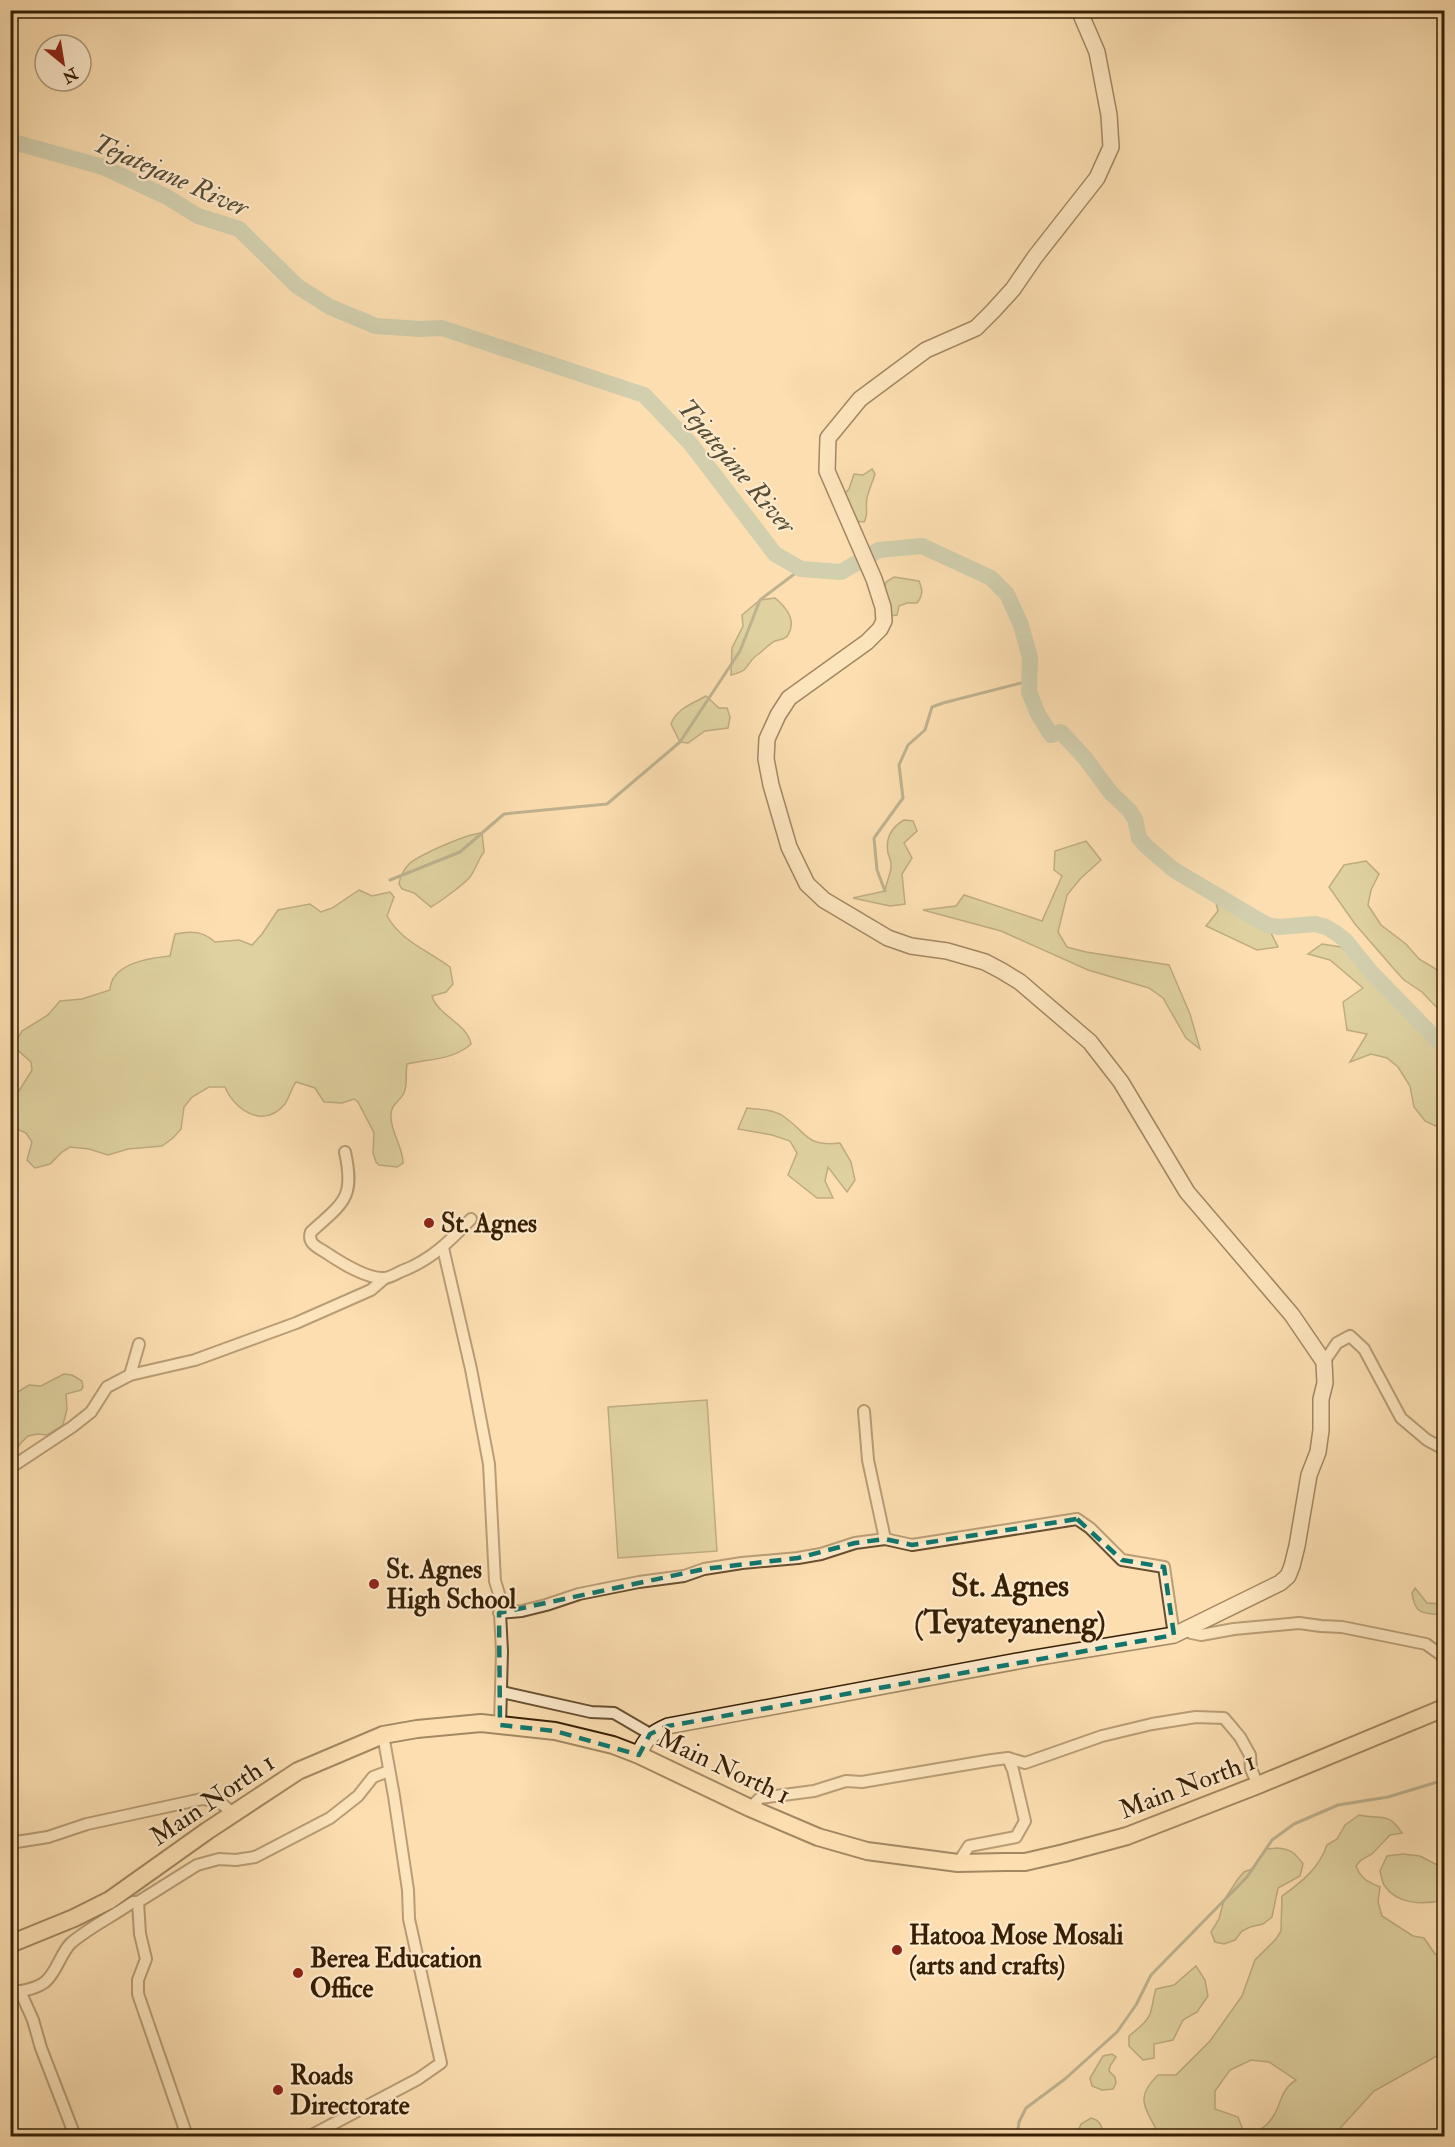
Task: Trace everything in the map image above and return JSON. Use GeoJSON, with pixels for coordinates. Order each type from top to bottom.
{"type":"FeatureCollection","features":[{"type":"Feature","properties":{"kind":"main road","name":"Main North 1"},"geometry":{"type":"LineString","coordinates":[[10,1944],[74,1918],[110,1900],[233,1813],[298,1771],[383,1735],[417,1729],[481,1723],[555,1731],[613,1745],[639,1755],[750,1808],[818,1837],[867,1851],[958,1863],[1025,1862],[1095,1846],[1159,1824],[1444,1708]]}},
{"type":"Feature","properties":{"kind":"street"},"geometry":{"type":"LineString","coordinates":[[1079,10],[1097,51],[1109,115],[1111,147],[1097,178],[1013,289],[993,311],[976,328],[926,350],[860,399],[828,438],[827,471],[874,579],[884,621],[880,629],[867,642],[789,698],[767,739],[766,759],[789,847],[807,884],[824,900],[879,933],[910,946],[966,956],[1002,971],[1020,982],[1090,1042],[1121,1082],[1187,1192],[1292,1315],[1324,1362],[1321,1399],[1322,1430],[1318,1452],[1309,1475],[1297,1546],[1288,1576],[1280,1583],[1181,1632]]}},
{"type":"Feature","properties":{"kind":"street"},"geometry":{"type":"LineString","coordinates":[[345,1152],[349,1172],[348,1192],[335,1210],[311,1232],[310,1242],[340,1262],[363,1273],[385,1278]]}},
{"type":"Feature","properties":{"kind":"street"},"geometry":{"type":"LineString","coordinates":[[10,1468],[91,1412],[107,1387],[130,1375],[195,1360],[296,1323],[371,1290],[385,1278],[417,1266],[444,1248],[471,1219]]}},
{"type":"Feature","properties":{"kind":"street"},"geometry":{"type":"LineString","coordinates":[[444,1248],[489,1464],[495,1581],[499,1594],[502,1651],[500,1725]]}},
{"type":"Feature","properties":{"kind":"street"},"geometry":{"type":"LineString","coordinates":[[1324,1362],[1337,1343],[1350,1336],[1364,1349],[1401,1418],[1426,1440],[1444,1449]]}},
{"type":"Feature","properties":{"kind":"street"},"geometry":{"type":"LineString","coordinates":[[130,1375],[139,1344]]}},
{"type":"Feature","properties":{"kind":"street"},"geometry":{"type":"LineString","coordinates":[[864,1411],[868,1460],[885,1539]]}},
{"type":"Feature","properties":{"kind":"street"},"geometry":{"type":"LineString","coordinates":[[499,1613],[538,1607],[589,1592],[684,1576],[704,1569],[798,1558],[855,1543],[885,1539],[912,1545],[1077,1519],[1090,1528],[1122,1560],[1164,1567],[1181,1632]]}},
{"type":"Feature","properties":{"kind":"street"},"geometry":{"type":"LineString","coordinates":[[639,1755],[651,1734],[669,1726],[1181,1632],[1201,1635],[1234,1629],[1299,1623],[1342,1627],[1426,1644],[1444,1657]]}},
{"type":"Feature","properties":{"kind":"street"},"geometry":{"type":"LineString","coordinates":[[502,1692],[591,1712],[614,1713],[651,1734]]}},
{"type":"Feature","properties":{"kind":"street"},"geometry":{"type":"LineString","coordinates":[[750,1808],[759,1798],[814,1791],[846,1781],[862,1782],[953,1768],[968,1762],[1008,1758],[1025,1763],[1102,1736],[1152,1724],[1196,1717],[1224,1718],[1240,1737],[1250,1755],[1251,1769],[1258,1785]]}},
{"type":"Feature","properties":{"kind":"street"},"geometry":{"type":"LineString","coordinates":[[310,2136],[418,2079],[441,2063],[410,1920],[408,1890],[383,1735]]}},
{"type":"Feature","properties":{"kind":"street"},"geometry":{"type":"LineString","coordinates":[[958,1863],[969,1846],[1016,1837],[1025,1821],[1008,1758]]}},
{"type":"Feature","properties":{"kind":"street"},"geometry":{"type":"LineString","coordinates":[[75,2136],[41,2048],[33,2020],[15,1992],[44,1983],[51,1976],[60,1957],[70,1944],[133,1902],[138,1902],[197,1865],[219,1859],[236,1860],[255,1857],[330,1818],[358,1796],[373,1777],[389,1771]]}},
{"type":"Feature","properties":{"kind":"street"},"geometry":{"type":"LineString","coordinates":[[10,1843],[48,1838],[87,1824],[202,1799],[219,1801],[233,1813]]}},
{"type":"Feature","properties":{"kind":"street"},"geometry":{"type":"LineString","coordinates":[[138,1902],[140,1934],[146,1959],[138,1980],[138,1994],[187,2136]]}},
{"type":"Feature","properties":{"kind":"highlighted area"},"geometry":{"type":"Polygon","coordinates":[[[1077,1519],[1122,1560],[1164,1567],[1174,1635],[668,1726],[650,1734],[639,1755],[555,1731],[500,1725],[499,1613],[704,1569],[798,1558],[855,1543],[885,1539],[912,1545],[1077,1519]]]}},
{"type":"Feature","properties":{"kind":"green space"},"geometry":{"type":"Polygon","coordinates":[[[872,469],[875,474],[867,498],[867,513],[864,522],[854,521],[844,494],[849,489],[854,474],[863,475],[872,469]]]}},
{"type":"Feature","properties":{"kind":"green space"},"geometry":{"type":"Polygon","coordinates":[[[894,577],[919,581],[922,592],[917,603],[899,606],[897,615],[889,616],[884,592],[886,582],[894,577]]]}},
{"type":"Feature","properties":{"kind":"green space"},"geometry":{"type":"Polygon","coordinates":[[[775,598],[783,605],[791,619],[788,635],[770,644],[753,658],[744,670],[731,675],[732,648],[743,626],[742,615],[760,600],[775,598]]]}},
{"type":"Feature","properties":{"kind":"green space"},"geometry":{"type":"Polygon","coordinates":[[[706,696],[719,708],[727,708],[730,717],[728,728],[705,731],[688,743],[680,742],[671,724],[685,707],[706,696]]]}},
{"type":"Feature","properties":{"kind":"green space"},"geometry":{"type":"Polygon","coordinates":[[[904,820],[913,821],[917,831],[904,843],[912,858],[902,874],[905,904],[890,906],[853,898],[885,891],[891,865],[887,847],[889,837],[893,829],[904,820]]]}},
{"type":"Feature","properties":{"kind":"green space"},"geometry":{"type":"Polygon","coordinates":[[[482,833],[484,852],[472,874],[440,901],[431,907],[414,893],[402,889],[399,884],[400,879],[410,863],[444,845],[482,833]]]}},
{"type":"Feature","properties":{"kind":"green space"},"geometry":{"type":"Polygon","coordinates":[[[1086,841],[1101,860],[1080,879],[1067,895],[1058,932],[1067,947],[1169,965],[1190,1014],[1200,1049],[1186,1038],[1163,998],[1149,988],[1088,970],[1001,931],[923,910],[956,906],[964,895],[1042,921],[1062,876],[1054,870],[1055,851],[1086,841]]]}},
{"type":"Feature","properties":{"kind":"green space"},"geometry":{"type":"Polygon","coordinates":[[[1366,861],[1379,874],[1371,890],[1368,905],[1381,925],[1406,944],[1419,959],[1444,974],[1444,1015],[1422,992],[1404,980],[1394,969],[1355,924],[1329,887],[1344,865],[1366,861]]]}},
{"type":"Feature","properties":{"kind":"green space"},"geometry":{"type":"Polygon","coordinates":[[[359,890],[372,896],[390,892],[394,897],[387,916],[393,925],[407,939],[450,967],[453,984],[446,992],[432,996],[440,1009],[464,1030],[471,1044],[449,1056],[407,1064],[405,1090],[393,1106],[391,1113],[403,1163],[397,1167],[379,1165],[376,1162],[373,1153],[374,1133],[358,1102],[354,1099],[342,1103],[324,1102],[315,1088],[296,1082],[285,1104],[277,1111],[259,1116],[243,1110],[225,1087],[209,1087],[192,1097],[184,1107],[181,1129],[162,1146],[128,1149],[108,1155],[89,1149],[70,1147],[50,1164],[35,1168],[27,1160],[32,1142],[26,1133],[17,1129],[12,1130],[11,1147],[11,1096],[19,1091],[32,1070],[31,1062],[13,1046],[22,1031],[48,1015],[60,1001],[82,999],[110,990],[112,981],[124,968],[152,958],[170,956],[175,934],[197,933],[215,942],[239,940],[252,945],[278,910],[310,904],[321,912],[332,908],[359,890]]]}},
{"type":"Feature","properties":{"kind":"green space"},"geometry":{"type":"Polygon","coordinates":[[[1214,895],[1267,925],[1278,947],[1257,950],[1206,926],[1218,911],[1214,895]]]}},
{"type":"Feature","properties":{"kind":"green space"},"geometry":{"type":"Polygon","coordinates":[[[1322,944],[1341,947],[1444,1048],[1444,1130],[1425,1121],[1414,1107],[1410,1086],[1398,1067],[1387,1058],[1371,1054],[1350,1062],[1367,1034],[1347,1030],[1343,1002],[1363,988],[1330,960],[1308,954],[1322,944]]]}},
{"type":"Feature","properties":{"kind":"green space"},"geometry":{"type":"Polygon","coordinates":[[[747,1108],[779,1114],[813,1141],[829,1144],[840,1143],[851,1162],[855,1180],[847,1192],[828,1167],[825,1181],[833,1198],[817,1198],[788,1175],[797,1153],[790,1141],[738,1129],[747,1108]]]}},
{"type":"Feature","properties":{"kind":"green space"},"geometry":{"type":"Polygon","coordinates":[[[64,1374],[72,1375],[82,1381],[83,1387],[81,1390],[66,1394],[67,1409],[63,1425],[47,1435],[28,1436],[20,1444],[11,1460],[11,1394],[29,1385],[41,1386],[64,1374]]]}},
{"type":"Feature","properties":{"kind":"green space"},"geometry":{"type":"Polygon","coordinates":[[[707,1400],[717,1551],[618,1558],[608,1407],[707,1400]]]}},
{"type":"Feature","properties":{"kind":"green space"},"geometry":{"type":"Polygon","coordinates":[[[1415,1588],[1427,1603],[1444,1604],[1444,1615],[1418,1610],[1412,1593],[1415,1588]]]}},
{"type":"Feature","properties":{"kind":"green space"},"geometry":{"type":"Polygon","coordinates":[[[1359,1815],[1388,1819],[1402,1833],[1390,1835],[1372,1854],[1356,1866],[1365,1880],[1380,1887],[1378,1902],[1382,1916],[1413,1936],[1424,1938],[1435,1954],[1442,1956],[1444,1954],[1444,2052],[1374,2091],[1333,2136],[1252,2136],[1273,2117],[1286,2090],[1296,2080],[1269,2062],[1251,2060],[1230,2070],[1215,2091],[1215,2109],[1238,2117],[1243,2136],[1159,2136],[1145,2105],[1144,2098],[1150,2084],[1158,2075],[1176,2075],[1210,2041],[1242,1996],[1255,1960],[1281,1931],[1282,1896],[1309,1874],[1327,1845],[1337,1839],[1345,1825],[1359,1815]]]}},
{"type":"Feature","properties":{"kind":"green space"},"geometry":{"type":"Polygon","coordinates":[[[1266,1849],[1286,1849],[1300,1860],[1303,1864],[1300,1876],[1278,1888],[1272,1917],[1263,1924],[1242,1931],[1235,1940],[1224,1944],[1215,1942],[1211,1932],[1219,1919],[1224,1900],[1238,1879],[1244,1872],[1252,1869],[1266,1849]]]}},
{"type":"Feature","properties":{"kind":"green space"},"geometry":{"type":"Polygon","coordinates":[[[1403,1854],[1420,1856],[1439,1866],[1444,1866],[1444,1900],[1428,1903],[1411,1902],[1389,1892],[1384,1885],[1380,1871],[1387,1856],[1403,1854]]]}},
{"type":"Feature","properties":{"kind":"green space"},"geometry":{"type":"Polygon","coordinates":[[[1196,1966],[1205,1980],[1208,1996],[1197,2012],[1183,2020],[1173,2040],[1154,2044],[1154,2058],[1143,2060],[1129,2046],[1129,2036],[1149,2017],[1156,1989],[1174,1985],[1196,1966]]]}},
{"type":"Feature","properties":{"kind":"green space"},"geometry":{"type":"Polygon","coordinates":[[[1112,2054],[1116,2057],[1109,2071],[1115,2077],[1116,2083],[1113,2089],[1102,2090],[1092,2086],[1090,2078],[1103,2056],[1112,2054]]]}},
{"type":"Feature","properties":{"kind":"green space"},"geometry":{"type":"Polygon","coordinates":[[[1091,2118],[1099,2123],[1105,2136],[1076,2136],[1081,2124],[1091,2118]]]}},
{"type":"Feature","properties":{"kind":"waterway","name":"Tejatejane River"},"geometry":{"type":"LineString","coordinates":[[10,141],[103,167],[167,197],[198,216],[239,229],[297,286],[330,307],[376,326],[442,328],[644,395],[690,443],[775,554],[801,569],[841,572],[879,550],[922,546],[991,578],[1007,594],[1021,625],[1030,658],[1029,692],[1038,714],[1051,735],[1061,732],[1085,758],[1111,793],[1129,810],[1135,819],[1139,838],[1147,847],[1174,870],[1267,925],[1279,927],[1315,924],[1336,933],[1444,1047]]}},
{"type":"Feature","properties":{"kind":"waterway"},"geometry":{"type":"LineString","coordinates":[[390,880],[460,852],[504,814],[607,804],[680,742],[740,651],[760,600],[801,569]]}},
{"type":"Feature","properties":{"kind":"waterway"},"geometry":{"type":"LineString","coordinates":[[885,891],[877,870],[874,838],[903,798],[899,765],[908,745],[925,730],[932,707],[1029,681]]}},
{"type":"Feature","properties":{"kind":"waterway"},"geometry":{"type":"LineString","coordinates":[[1017,2136],[1019,2122],[1026,2108],[1065,2079],[1117,2032],[1136,2005],[1151,1975],[1247,1877],[1272,1840],[1294,1824],[1338,1805],[1388,1797],[1444,1780]]}},
{"type":"Feature","properties":{"kind":"place","name":"St. Agnes"},"geometry":{"type":"Point","coordinates":[429,1223]}},
{"type":"Feature","properties":{"kind":"place","name":"St. Agnes High School"},"geometry":{"type":"Point","coordinates":[374,1584]}},
{"type":"Feature","properties":{"kind":"place","name":"Hatooa Mose Mosali (arts and crafts)"},"geometry":{"type":"Point","coordinates":[897,1950]}},
{"type":"Feature","properties":{"kind":"place","name":"Berea Education Office"},"geometry":{"type":"Point","coordinates":[298,1973]}},
{"type":"Feature","properties":{"kind":"place","name":"Roads Directorate"},"geometry":{"type":"Point","coordinates":[278,2090]}},
{"type":"Feature","properties":{"kind":"district","name":"St. Agnes (Teyateyaneng)"},"geometry":{"type":"Point","coordinates":[1010,1604]}}]}
